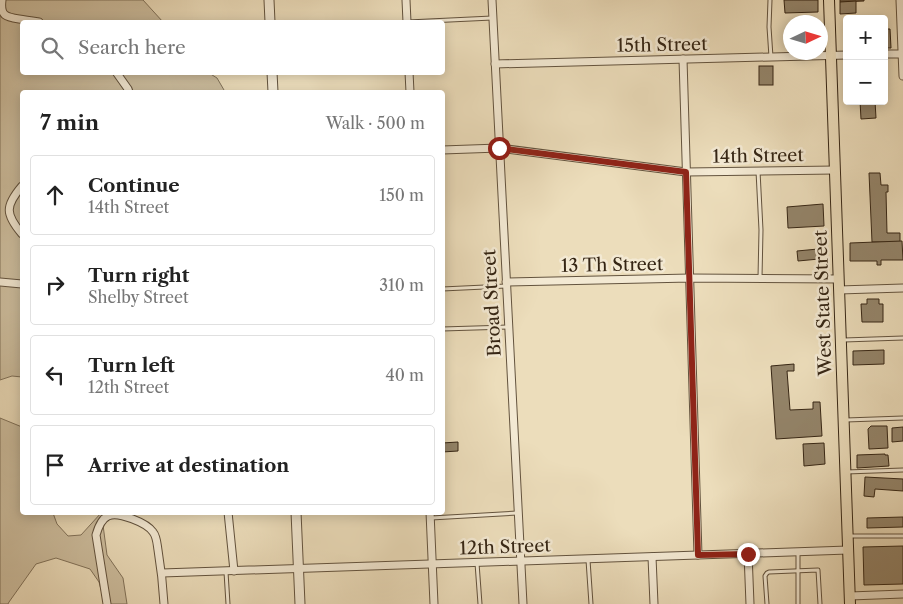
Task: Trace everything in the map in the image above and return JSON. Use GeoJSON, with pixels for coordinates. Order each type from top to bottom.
{"type":"FeatureCollection","features":[{"type":"Feature","properties":{"kind":"main road","name":"West State Street"},"geometry":{"type":"LineString","coordinates":[[829,0],[850,600]]}},
{"type":"Feature","properties":{"kind":"street"},"geometry":{"type":"LineString","coordinates":[[2,0],[1,12],[5,17],[25,20]]}},
{"type":"Feature","properties":{"kind":"street"},"geometry":{"type":"LineString","coordinates":[[269,0],[270,20]]}},
{"type":"Feature","properties":{"kind":"street"},"geometry":{"type":"LineString","coordinates":[[406,0],[407,20]]}},
{"type":"Feature","properties":{"kind":"street","name":"Broad Street"},"geometry":{"type":"LineString","coordinates":[[492,0],[523,604]]}},
{"type":"Feature","properties":{"kind":"street"},"geometry":{"type":"LineString","coordinates":[[900,0],[903,76]]}},
{"type":"Feature","properties":{"kind":"street"},"geometry":{"type":"LineString","coordinates":[[888,54],[903,54]]}},
{"type":"Feature","properties":{"kind":"street","name":"15th Street"},"geometry":{"type":"LineString","coordinates":[[495,64],[843,55]]}},
{"type":"Feature","properties":{"kind":"street"},"geometry":{"type":"LineString","coordinates":[[683,59],[698,555]]}},
{"type":"Feature","properties":{"kind":"street"},"geometry":{"type":"LineString","coordinates":[[118,75],[128,90]]}},
{"type":"Feature","properties":{"kind":"street"},"geometry":{"type":"LineString","coordinates":[[272,75],[273,90]]}},
{"type":"Feature","properties":{"kind":"street"},"geometry":{"type":"LineString","coordinates":[[409,75],[410,90]]}},
{"type":"Feature","properties":{"kind":"street","name":"14th Street"},"geometry":{"type":"LineString","coordinates":[[445,150],[499,148],[686,172],[835,170]]}},
{"type":"Feature","properties":{"kind":"street"},"geometry":{"type":"LineString","coordinates":[[20,188],[13,197],[9,210],[12,222],[20,232]]}},
{"type":"Feature","properties":{"kind":"street","name":"13 Th Street"},"geometry":{"type":"LineString","coordinates":[[506,284],[690,278],[839,279]]}},
{"type":"Feature","properties":{"kind":"street"},"geometry":{"type":"LineString","coordinates":[[0,282],[20,284]]}},
{"type":"Feature","properties":{"kind":"street"},"geometry":{"type":"LineString","coordinates":[[839,290],[903,288]]}},
{"type":"Feature","properties":{"kind":"street"},"geometry":{"type":"LineString","coordinates":[[107,604],[96,535],[98,526],[108,515]]}},
{"type":"Feature","properties":{"kind":"street"},"geometry":{"type":"LineString","coordinates":[[120,515],[139,521],[153,531],[162,573],[164,604]]}},
{"type":"Feature","properties":{"kind":"street"},"geometry":{"type":"LineString","coordinates":[[228,515],[234,571]]}},
{"type":"Feature","properties":{"kind":"street"},"geometry":{"type":"LineString","coordinates":[[296,515],[300,604]]}},
{"type":"Feature","properties":{"kind":"street"},"geometry":{"type":"LineString","coordinates":[[430,515],[434,604]]}},
{"type":"Feature","properties":{"kind":"street","name":"12th Street"},"geometry":{"type":"LineString","coordinates":[[162,573],[848,550]]}},
{"type":"Feature","properties":{"kind":"street"},"geometry":{"type":"LineString","coordinates":[[748,554],[750,604]]}},
{"type":"Feature","properties":{"kind":"street"},"geometry":{"type":"LineString","coordinates":[[652,557],[654,604]]}},
{"type":"Feature","properties":{"kind":"street"},"geometry":{"type":"LineString","coordinates":[[850,600],[903,594]]}},
{"type":"Feature","properties":{"kind":"lane"},"geometry":{"type":"LineString","coordinates":[[770,0],[770,57]]}},
{"type":"Feature","properties":{"kind":"lane"},"geometry":{"type":"LineString","coordinates":[[445,20],[492,18]]}},
{"type":"Feature","properties":{"kind":"lane"},"geometry":{"type":"LineString","coordinates":[[758,171],[761,230],[760,278]]}},
{"type":"Feature","properties":{"kind":"lane"},"geometry":{"type":"LineString","coordinates":[[445,289],[506,284]]}},
{"type":"Feature","properties":{"kind":"lane"},"geometry":{"type":"LineString","coordinates":[[445,329],[508,327]]}},
{"type":"Feature","properties":{"kind":"lane"},"geometry":{"type":"LineString","coordinates":[[841,340],[903,338]]}},
{"type":"Feature","properties":{"kind":"lane"},"geometry":{"type":"LineString","coordinates":[[844,420],[903,418]]}},
{"type":"Feature","properties":{"kind":"lane"},"geometry":{"type":"LineString","coordinates":[[845,472],[903,470]]}},
{"type":"Feature","properties":{"kind":"lane"},"geometry":{"type":"LineString","coordinates":[[445,514],[518,512]]}},
{"type":"Feature","properties":{"kind":"lane"},"geometry":{"type":"LineString","coordinates":[[848,536],[903,536]]}},
{"type":"Feature","properties":{"kind":"lane"},"geometry":{"type":"LineString","coordinates":[[798,552],[798,604]]}},
{"type":"Feature","properties":{"kind":"lane"},"geometry":{"type":"LineString","coordinates":[[588,559],[591,604]]}},
{"type":"Feature","properties":{"kind":"lane"},"geometry":{"type":"LineString","coordinates":[[477,563],[480,604]]}},
{"type":"Feature","properties":{"kind":"lane"},"geometry":{"type":"LineString","coordinates":[[767,604],[766,573],[818,570],[820,604]]}},
{"type":"Feature","properties":{"kind":"lane"},"geometry":{"type":"LineString","coordinates":[[226,571],[228,604]]}},
{"type":"Feature","properties":{"kind":"shaded area"},"geometry":{"type":"Polygon","coordinates":[[[0,0],[143,0],[161,20],[20,20],[20,75],[212,75],[217,78],[224,90],[20,90],[20,377],[12,376],[0,380],[0,0]]]}},
{"type":"Feature","properties":{"kind":"shaded area"},"geometry":{"type":"Polygon","coordinates":[[[0,418],[20,426],[20,515],[54,515],[57,524],[68,536],[81,535],[99,515],[105,515],[103,525],[107,555],[123,578],[127,604],[105,604],[99,582],[90,569],[56,558],[36,564],[8,604],[0,604],[0,418]]]}},
{"type":"Feature","properties":{"kind":"building"},"geometry":{"type":"Polygon","coordinates":[[[784,0],[818,0],[818,12],[785,13],[784,0]]]}},
{"type":"Feature","properties":{"kind":"building"},"geometry":{"type":"Polygon","coordinates":[[[840,0],[864,0],[864,1],[840,2],[840,0]]]}},
{"type":"Feature","properties":{"kind":"building"},"geometry":{"type":"Polygon","coordinates":[[[856,1],[856,13],[840,14],[840,2],[856,1]]]}},
{"type":"Feature","properties":{"kind":"building"},"geometry":{"type":"Polygon","coordinates":[[[888,29],[890,29],[891,48],[888,48],[888,29]]]}},
{"type":"Feature","properties":{"kind":"building"},"geometry":{"type":"Polygon","coordinates":[[[759,66],[773,66],[773,85],[759,85],[759,66]]]}},
{"type":"Feature","properties":{"kind":"building"},"geometry":{"type":"Polygon","coordinates":[[[860,105],[875,105],[876,118],[861,119],[860,105]]]}},
{"type":"Feature","properties":{"kind":"building"},"geometry":{"type":"Polygon","coordinates":[[[869,173],[880,173],[881,185],[888,185],[888,192],[886,192],[887,233],[900,233],[900,242],[872,242],[869,173]]]}},
{"type":"Feature","properties":{"kind":"building"},"geometry":{"type":"Polygon","coordinates":[[[823,204],[824,226],[788,228],[787,207],[823,204]]]}},
{"type":"Feature","properties":{"kind":"building"},"geometry":{"type":"Polygon","coordinates":[[[902,241],[903,260],[881,260],[881,265],[877,265],[877,261],[850,261],[850,243],[902,241]]]}},
{"type":"Feature","properties":{"kind":"building"},"geometry":{"type":"Polygon","coordinates":[[[818,249],[819,259],[798,261],[797,251],[818,249]]]}},
{"type":"Feature","properties":{"kind":"building"},"geometry":{"type":"Polygon","coordinates":[[[867,299],[879,299],[879,304],[883,304],[883,322],[862,322],[861,304],[867,304],[867,299]]]}},
{"type":"Feature","properties":{"kind":"building"},"geometry":{"type":"Polygon","coordinates":[[[884,350],[884,364],[853,365],[853,351],[884,350]]]}},
{"type":"Feature","properties":{"kind":"building"},"geometry":{"type":"Polygon","coordinates":[[[794,364],[794,371],[787,371],[790,410],[813,409],[813,402],[820,402],[822,436],[776,439],[771,366],[794,364]]]}},
{"type":"Feature","properties":{"kind":"building"},"geometry":{"type":"Polygon","coordinates":[[[871,426],[887,426],[888,448],[869,449],[868,429],[871,426]]]}},
{"type":"Feature","properties":{"kind":"building"},"geometry":{"type":"Polygon","coordinates":[[[903,427],[903,441],[892,442],[892,428],[903,427]]]}},
{"type":"Feature","properties":{"kind":"building"},"geometry":{"type":"Polygon","coordinates":[[[458,442],[458,451],[445,452],[445,443],[458,442]]]}},
{"type":"Feature","properties":{"kind":"building"},"geometry":{"type":"Polygon","coordinates":[[[824,443],[825,464],[804,466],[803,444],[824,443]]]}},
{"type":"Feature","properties":{"kind":"building"},"geometry":{"type":"Polygon","coordinates":[[[857,455],[888,455],[889,466],[857,468],[857,455]]]}},
{"type":"Feature","properties":{"kind":"building"},"geometry":{"type":"Polygon","coordinates":[[[865,477],[903,479],[903,491],[875,489],[874,497],[864,496],[865,477]]]}},
{"type":"Feature","properties":{"kind":"building"},"geometry":{"type":"Polygon","coordinates":[[[903,517],[903,527],[867,528],[867,518],[903,517]]]}},
{"type":"Feature","properties":{"kind":"building"},"geometry":{"type":"Polygon","coordinates":[[[903,546],[903,584],[864,585],[863,547],[903,546]]]}},
{"type":"Feature","properties":{"kind":"route"},"geometry":{"type":"LineString","coordinates":[[499,148],[686,172],[698,555],[748,554]]}}]}
